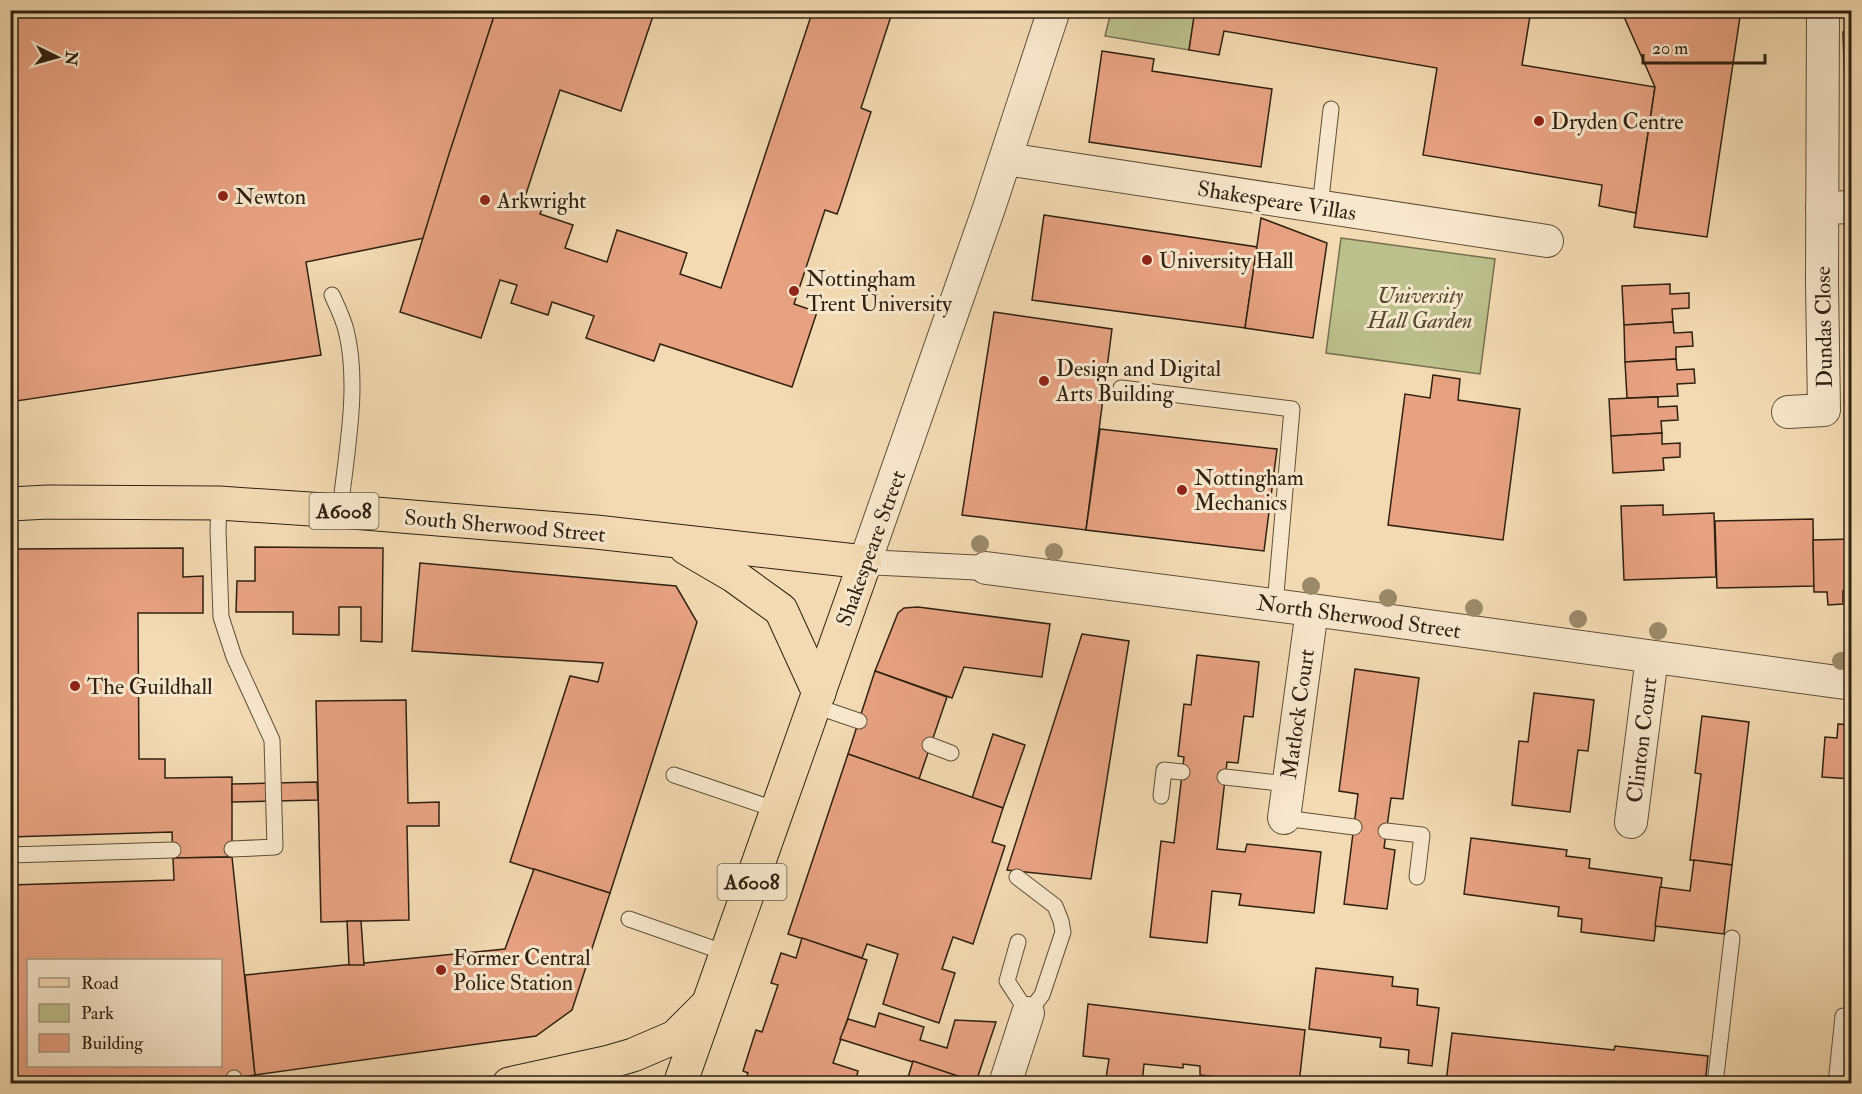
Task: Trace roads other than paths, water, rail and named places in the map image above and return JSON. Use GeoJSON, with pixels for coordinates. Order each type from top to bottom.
{"type":"FeatureCollection","features":[{"type":"Feature","properties":{"kind":"main road","name":"South Sherwood Street"},"geometry":{"type":"LineString","coordinates":[[10,504],[48,502],[219,503],[340,511],[596,532],[865,562]]}},
{"type":"Feature","properties":{"kind":"main road","name":"South Sherwood Street"},"geometry":{"type":"LineString","coordinates":[[676,542],[734,576],[781,610],[817,699]]}},
{"type":"Feature","properties":{"kind":"main road","name":"Shakespeare Street"},"geometry":{"type":"LineString","coordinates":[[680,1083],[865,562]]}},
{"type":"Feature","properties":{"kind":"main road","name":"A6008"},"geometry":{"type":"LineString","coordinates":[[522,1083],[609,1062],[654,1046],[675,1037],[707,1005]]}},
{"type":"Feature","properties":{"kind":"street","name":"Shakespeare Street"},"geometry":{"type":"LineString","coordinates":[[865,562],[1006,159],[1054,10]]}},
{"type":"Feature","properties":{"kind":"street","name":"Dundas Close"},"geometry":{"type":"LineString","coordinates":[[1788,412],[1824,410],[1837,207],[1823,10]]}},
{"type":"Feature","properties":{"kind":"street","name":"Shakespeare Villas"},"geometry":{"type":"LineString","coordinates":[[1006,159],[1547,242]]}},
{"type":"Feature","properties":{"kind":"street","name":"North Sherwood Street"},"geometry":{"type":"LineString","coordinates":[[865,562],[986,568],[1851,684]]}},
{"type":"Feature","properties":{"kind":"street","name":"Matlock Court"},"geometry":{"type":"LineString","coordinates":[[1284,818],[1312,610]]}},
{"type":"Feature","properties":{"kind":"street","name":"Clinton Court"},"geometry":{"type":"LineString","coordinates":[[1631,822],[1652,657]]}},
{"type":"Feature","properties":{"kind":"street"},"geometry":{"type":"LineString","coordinates":[[1005,1083],[1028,1013]]}},
{"type":"Feature","properties":{"kind":"lane"},"geometry":{"type":"LineString","coordinates":[[1320,207],[1331,109]]}},
{"type":"Feature","properties":{"kind":"lane"},"geometry":{"type":"LineString","coordinates":[[332,295],[346,327],[351,350],[353,382],[340,511]]}},
{"type":"Feature","properties":{"kind":"lane"},"geometry":{"type":"LineString","coordinates":[[1121,388],[1292,409],[1275,605]]}},
{"type":"Feature","properties":{"kind":"lane"},"geometry":{"type":"LineString","coordinates":[[219,503],[221,617],[234,657],[272,740],[275,848],[232,849]]}},
{"type":"Feature","properties":{"kind":"lane"},"geometry":{"type":"LineString","coordinates":[[817,699],[859,721]]}},
{"type":"Feature","properties":{"kind":"lane"},"geometry":{"type":"LineString","coordinates":[[930,745],[951,753]]}},
{"type":"Feature","properties":{"kind":"lane"},"geometry":{"type":"LineString","coordinates":[[1161,796],[1164,770],[1182,772]]}},
{"type":"Feature","properties":{"kind":"lane"},"geometry":{"type":"LineString","coordinates":[[674,775],[777,810]]}},
{"type":"Feature","properties":{"kind":"lane"},"geometry":{"type":"LineString","coordinates":[[1225,777],[1287,784]]}},
{"type":"Feature","properties":{"kind":"lane"},"geometry":{"type":"LineString","coordinates":[[1284,818],[1354,827]]}},
{"type":"Feature","properties":{"kind":"lane"},"geometry":{"type":"LineString","coordinates":[[1386,831],[1422,835],[1418,877]]}},
{"type":"Feature","properties":{"kind":"lane"},"geometry":{"type":"LineString","coordinates":[[10,855],[173,850]]}},
{"type":"Feature","properties":{"kind":"lane"},"geometry":{"type":"LineString","coordinates":[[1017,877],[1055,906],[1063,932],[1042,995],[1028,1013],[1007,981],[1018,942]]}},
{"type":"Feature","properties":{"kind":"lane"},"geometry":{"type":"LineString","coordinates":[[629,919],[726,953]]}},
{"type":"Feature","properties":{"kind":"lane"},"geometry":{"type":"LineString","coordinates":[[1715,1083],[1732,938]]}},
{"type":"Feature","properties":{"kind":"lane"},"geometry":{"type":"LineString","coordinates":[[1836,1083],[1843,1016]]}},
{"type":"Feature","properties":{"kind":"place","name":"Dryden Centre"},"geometry":{"type":"Point","coordinates":[1539,121]}},
{"type":"Feature","properties":{"kind":"place","name":"Newton"},"geometry":{"type":"Point","coordinates":[223,196]}},
{"type":"Feature","properties":{"kind":"place","name":"Arkwright"},"geometry":{"type":"Point","coordinates":[485,200]}},
{"type":"Feature","properties":{"kind":"place","name":"University Hall"},"geometry":{"type":"Point","coordinates":[1147,260]}},
{"type":"Feature","properties":{"kind":"place","name":"Nottingham Trent University"},"geometry":{"type":"Point","coordinates":[794,291]}},
{"type":"Feature","properties":{"kind":"place","name":"Design and Digital Arts Building"},"geometry":{"type":"Point","coordinates":[1044,381]}},
{"type":"Feature","properties":{"kind":"place","name":"Nottingham Mechanics"},"geometry":{"type":"Point","coordinates":[1182,490]}},
{"type":"Feature","properties":{"kind":"place","name":"The Guildhall"},"geometry":{"type":"Point","coordinates":[75,686]}},
{"type":"Feature","properties":{"kind":"place","name":"Former Central Police Station"},"geometry":{"type":"Point","coordinates":[441,970]}},
{"type":"Feature","properties":{"kind":"park label","name":"University Hall Garden"},"geometry":{"type":"Point","coordinates":[1420,308]}}]}
